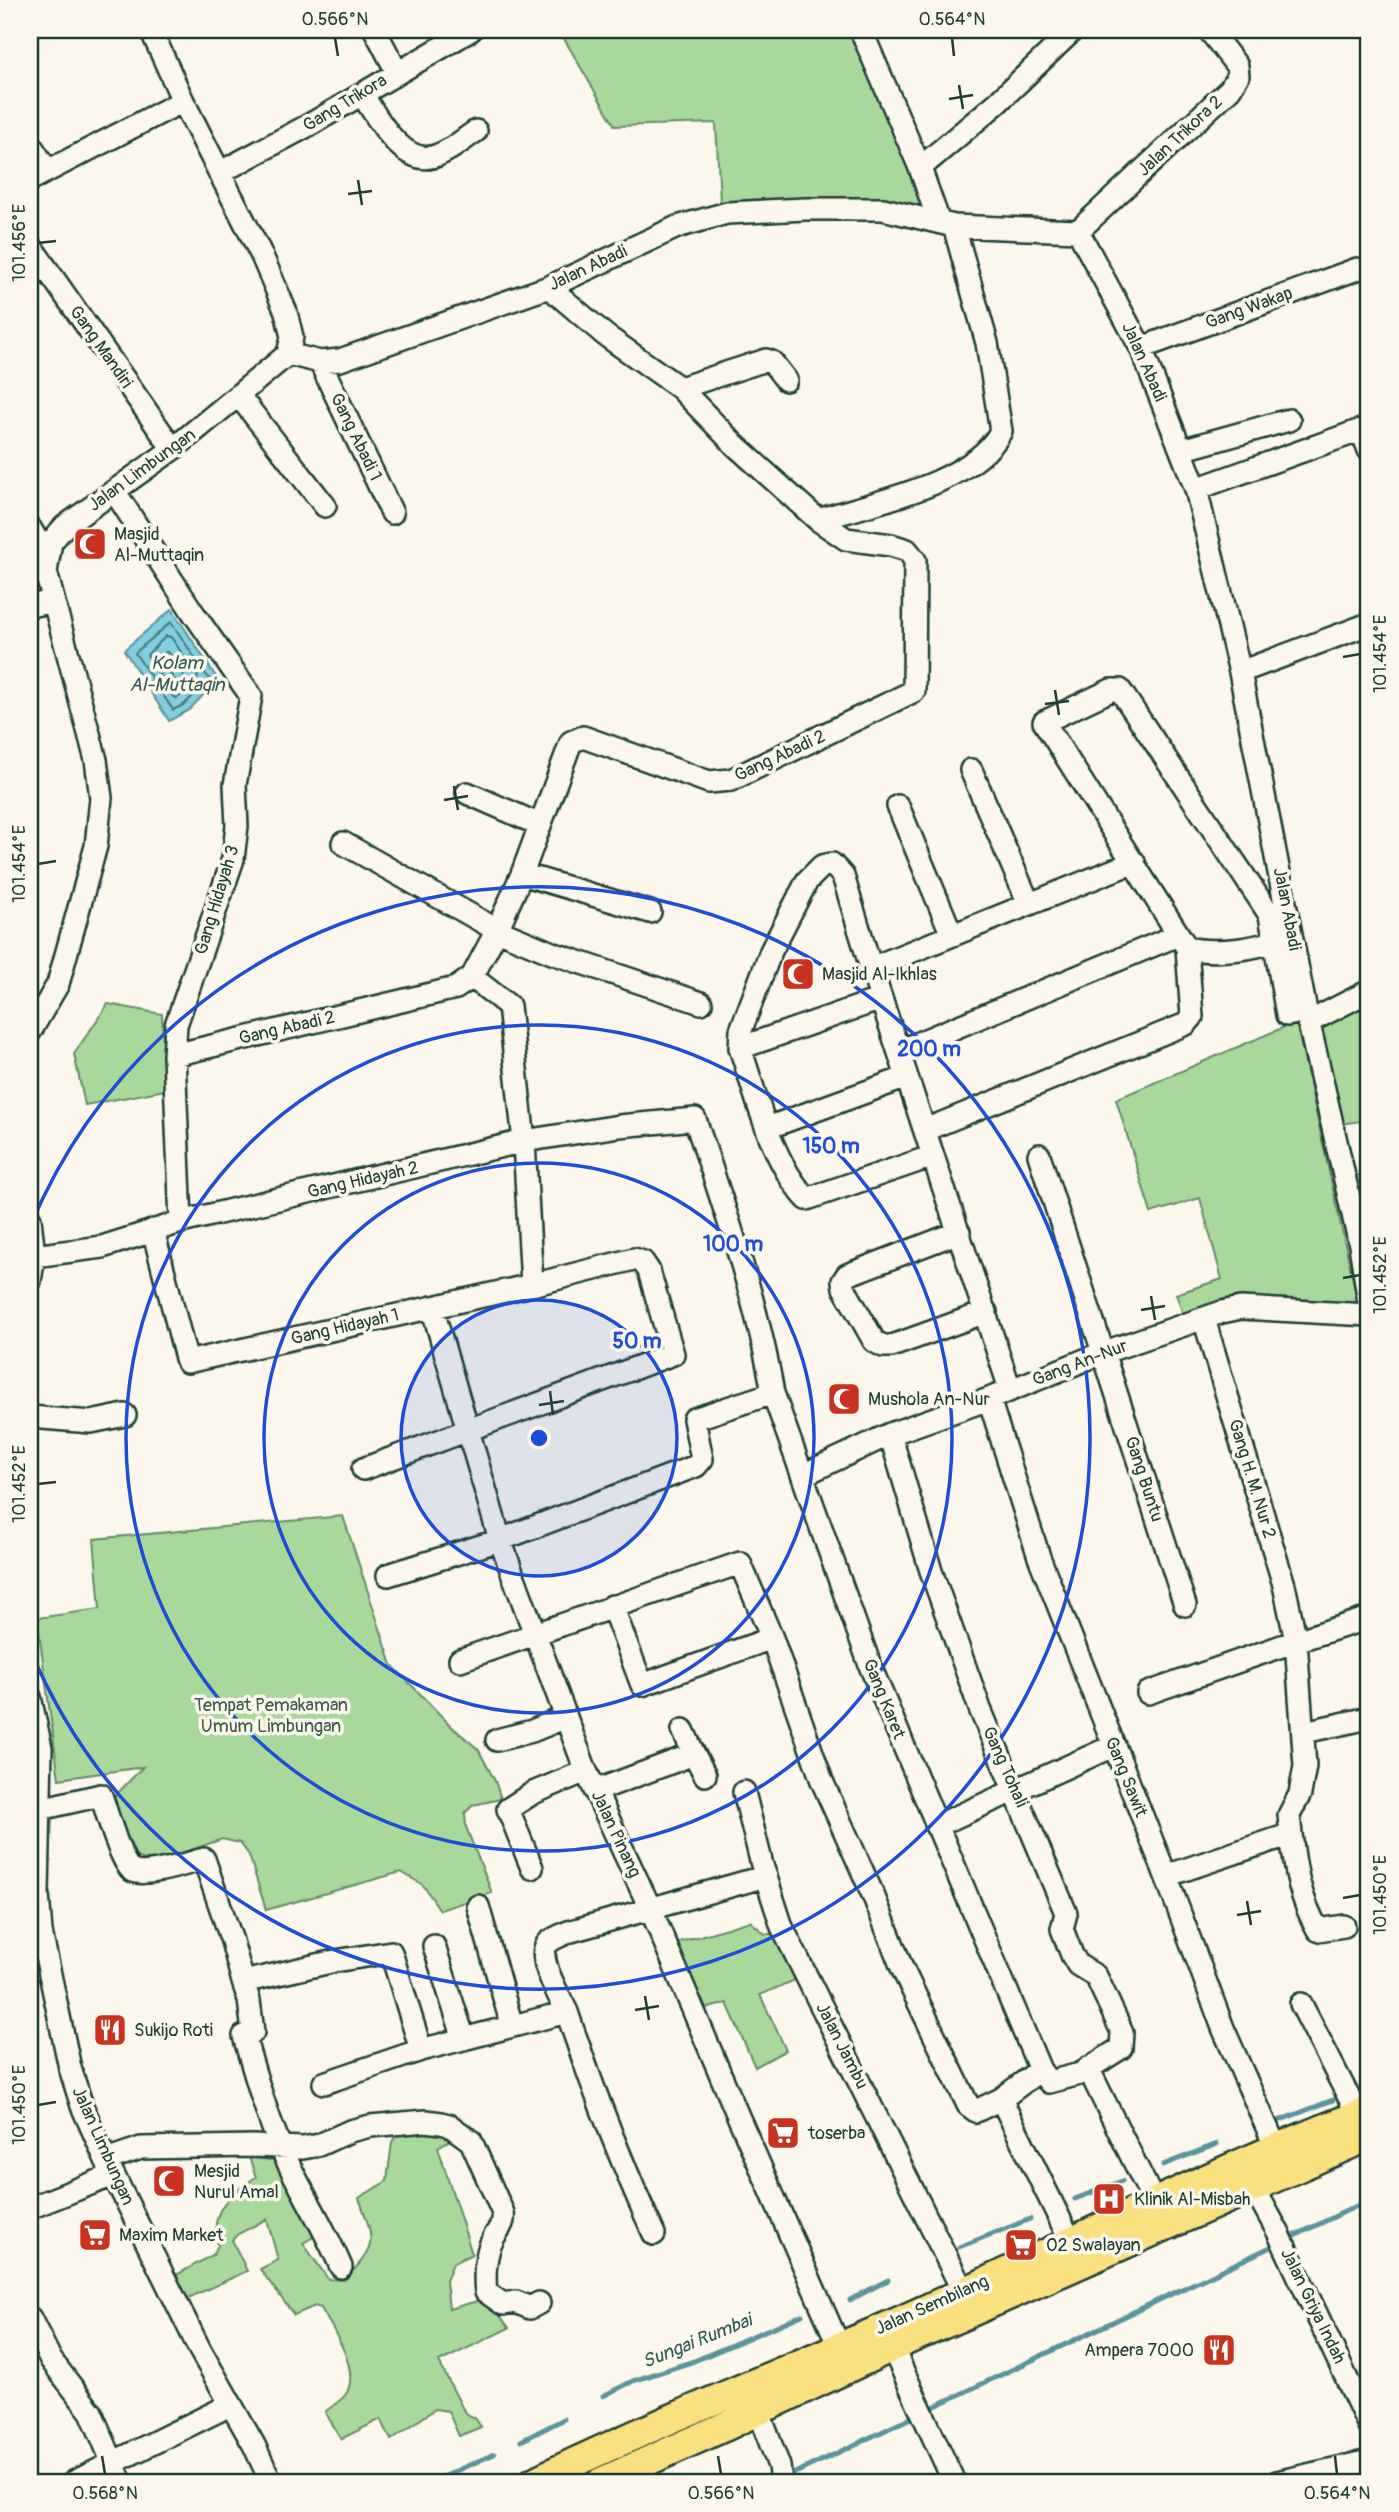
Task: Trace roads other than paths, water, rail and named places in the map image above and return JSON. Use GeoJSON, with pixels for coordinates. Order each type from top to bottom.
{"type":"FeatureCollection","features":[{"type":"Feature","properties":{"kind":"main road","name":"Jalan Sembilang"},"geometry":{"type":"LineString","coordinates":[[533,2482],[658,2424],[699,2409],[963,2291],[1154,2202],[1277,2150],[1366,2121]]}},
{"type":"Feature","properties":{"kind":"main road","name":"Jalan Sembilang"},"geometry":{"type":"LineString","coordinates":[[601,2482],[892,2347],[1254,2188],[1366,2121]]}},
{"type":"Feature","properties":{"kind":"street"},"geometry":{"type":"LineString","coordinates":[[151,30],[183,101],[262,256],[286,312],[292,337],[288,354]]}},
{"type":"Feature","properties":{"kind":"street"},"geometry":{"type":"LineString","coordinates":[[374,30],[397,72]]}},
{"type":"Feature","properties":{"kind":"street","name":"Gang Trikora"},"geometry":{"type":"LineString","coordinates":[[219,173],[362,94],[397,72],[435,39],[471,30]]}},
{"type":"Feature","properties":{"kind":"street"},"geometry":{"type":"LineString","coordinates":[[818,520],[854,508],[888,501],[928,485],[986,453],[1001,431],[987,343],[960,255],[861,30]]}},
{"type":"Feature","properties":{"kind":"street"},"geometry":{"type":"LineString","coordinates":[[920,168],[997,103],[1073,30]]}},
{"type":"Feature","properties":{"kind":"street","name":"Jalan Trikora 2"},"geometry":{"type":"LineString","coordinates":[[1078,231],[1230,89],[1238,76],[1237,66],[1209,30]]}},
{"type":"Feature","properties":{"kind":"street"},"geometry":{"type":"LineString","coordinates":[[362,94],[392,139],[410,153],[427,158],[439,155],[476,131]]}},
{"type":"Feature","properties":{"kind":"street"},"geometry":{"type":"LineString","coordinates":[[30,144],[39,175],[183,101]]}},
{"type":"Feature","properties":{"kind":"street","name":"Jalan Abadi"},"geometry":{"type":"LineString","coordinates":[[288,354],[320,362],[340,360],[549,287],[677,227],[727,213],[883,209],[946,224],[1078,231],[1141,348],[1196,489],[1240,672],[1284,936],[1301,1016],[1364,1245],[1369,1302]]}},
{"type":"Feature","properties":{"kind":"street","name":"Gang Mandiri"},"geometry":{"type":"LineString","coordinates":[[30,245],[173,449]]}},
{"type":"Feature","properties":{"kind":"street","name":"Gang Wakap"},"geometry":{"type":"LineString","coordinates":[[1141,348],[1357,269]]}},
{"type":"Feature","properties":{"kind":"street","name":"Gang Abadi 2"},"geometry":{"type":"LineString","coordinates":[[174,1055],[456,988],[472,977],[498,930],[522,874],[571,742],[583,737],[709,782],[722,783],[914,691],[915,560],[907,550],[846,539],[818,520],[735,445],[680,388],[605,335],[549,287]]}},
{"type":"Feature","properties":{"kind":"street","name":"Jalan Limbungan"},"geometry":{"type":"LineString","coordinates":[[47,557],[57,533],[173,449],[288,354]]}},
{"type":"Feature","properties":{"kind":"street"},"geometry":{"type":"LineString","coordinates":[[680,388],[766,360],[772,362],[786,380]]}},
{"type":"Feature","properties":{"kind":"street","name":"Gang Abadi 1"},"geometry":{"type":"LineString","coordinates":[[320,362],[392,513]]}},
{"type":"Feature","properties":{"kind":"street"},"geometry":{"type":"LineString","coordinates":[[239,396],[325,506]]}},
{"type":"Feature","properties":{"kind":"street"},"geometry":{"type":"LineString","coordinates":[[1181,450],[1289,419]]}},
{"type":"Feature","properties":{"kind":"street"},"geometry":{"type":"LineString","coordinates":[[1196,489],[1360,430],[1369,450]]}},
{"type":"Feature","properties":{"kind":"street","name":"Gang Hidayah 3"},"geometry":{"type":"LineString","coordinates":[[115,492],[251,696],[235,785],[237,826],[233,859],[176,1026],[174,1055],[181,1222]]}},
{"type":"Feature","properties":{"kind":"street"},"geometry":{"type":"LineString","coordinates":[[30,528],[47,557],[46,572],[96,760],[101,797],[96,846],[58,984],[30,1032]]}},
{"type":"Feature","properties":{"kind":"street"},"geometry":{"type":"LineString","coordinates":[[30,606],[53,601]]}},
{"type":"Feature","properties":{"kind":"street"},"geometry":{"type":"LineString","coordinates":[[1240,672],[1369,624]]}},
{"type":"Feature","properties":{"kind":"street"},"geometry":{"type":"LineString","coordinates":[[899,1051],[1182,941],[1214,952],[1284,936],[1120,690],[1111,690],[1044,722],[1182,941],[1192,1017],[1186,1024],[925,1130]]}},
{"type":"Feature","properties":{"kind":"street"},"geometry":{"type":"LineString","coordinates":[[971,769],[1029,904]]}},
{"type":"Feature","properties":{"kind":"street"},"geometry":{"type":"LineString","coordinates":[[467,793],[540,825]]}},
{"type":"Feature","properties":{"kind":"street"},"geometry":{"type":"LineString","coordinates":[[898,806],[952,935]]}},
{"type":"Feature","properties":{"kind":"street"},"geometry":{"type":"LineString","coordinates":[[343,843],[498,930],[552,953],[701,1003]]}},
{"type":"Feature","properties":{"kind":"street"},"geometry":{"type":"LineString","coordinates":[[871,968],[1134,862]]}},
{"type":"Feature","properties":{"kind":"street"},"geometry":{"type":"LineString","coordinates":[[933,1156],[807,1199],[790,1178],[767,1128],[740,1048],[741,1031],[771,951],[807,881],[822,866],[832,864],[843,876],[1010,1389]]}},
{"type":"Feature","properties":{"kind":"street"},"geometry":{"type":"LineString","coordinates":[[522,874],[650,912]]}},
{"type":"Feature","properties":{"kind":"street"},"geometry":{"type":"LineString","coordinates":[[472,977],[509,1006],[524,1141],[532,1285]]}},
{"type":"Feature","properties":{"kind":"street"},"geometry":{"type":"LineString","coordinates":[[1301,1016],[1369,990]]}},
{"type":"Feature","properties":{"kind":"street"},"geometry":{"type":"LineString","coordinates":[[740,1048],[881,999]]}},
{"type":"Feature","properties":{"kind":"street"},"geometry":{"type":"LineString","coordinates":[[767,1128],[907,1077]]}},
{"type":"Feature","properties":{"kind":"street","name":"Gang Hidayah 2"},"geometry":{"type":"LineString","coordinates":[[34,1256],[102,1247],[181,1222],[524,1141],[619,1126],[695,1119]]}},
{"type":"Feature","properties":{"kind":"street","name":"Gang Karet"},"geometry":{"type":"LineString","coordinates":[[695,1119],[740,1257],[766,1353],[773,1393],[871,1668],[1041,2070]]}},
{"type":"Feature","properties":{"kind":"street","name":"Gang Buntu"},"geometry":{"type":"LineString","coordinates":[[1040,1154],[1185,1605]]}},
{"type":"Feature","properties":{"kind":"street"},"geometry":{"type":"LineString","coordinates":[[30,1219],[34,1256],[30,1281]]}},
{"type":"Feature","properties":{"kind":"street","name":"Gang Hidayah 1"},"geometry":{"type":"LineString","coordinates":[[152,1230],[187,1362],[532,1285],[634,1259],[643,1262],[649,1271],[673,1354],[530,1405],[468,1431]]}},
{"type":"Feature","properties":{"kind":"street"},"geometry":{"type":"LineString","coordinates":[[959,1232],[847,1275],[843,1280],[844,1287],[874,1341],[883,1346],[892,1346],[986,1312]]}},
{"type":"Feature","properties":{"kind":"street","name":"Jalan Pinang"},"geometry":{"type":"LineString","coordinates":[[432,1307],[500,1540],[591,1781],[651,1910],[839,2346]]}},
{"type":"Feature","properties":{"kind":"street","name":"Gang An-Nur"},"geometry":{"type":"LineString","coordinates":[[803,1475],[890,1434],[989,1399],[1102,1353],[1241,1308],[1369,1315]]}},
{"type":"Feature","properties":{"kind":"street","name":"Gang H. M. Nur 2"},"geometry":{"type":"LineString","coordinates":[[1204,1319],[1284,1585],[1296,1641],[1305,1766],[1300,1794],[1289,1815],[1296,1875],[1318,1930],[1344,1926]]}},
{"type":"Feature","properties":{"kind":"street"},"geometry":{"type":"LineString","coordinates":[[388,1575],[500,1540],[696,1466],[702,1459],[694,1419],[773,1393]]}},
{"type":"Feature","properties":{"kind":"street","name":"Gang Sawit"},"geometry":{"type":"LineString","coordinates":[[989,1399],[1039,1557],[1166,1876],[1223,2028],[1277,2150]]}},
{"type":"Feature","properties":{"kind":"street"},"geometry":{"type":"LineString","coordinates":[[30,1417],[91,1422],[125,1415]]}},
{"type":"Feature","properties":{"kind":"street"},"geometry":{"type":"LineString","coordinates":[[363,1469],[468,1431]]}},
{"type":"Feature","properties":{"kind":"street","name":"Gang Tohali"},"geometry":{"type":"LineString","coordinates":[[890,1434],[935,1584],[980,1709],[1066,1913],[1062,1929],[1072,1955],[1079,1965],[1096,1976],[1122,2032],[1121,2048],[1071,2078],[1049,2082],[1041,2070]]}},
{"type":"Feature","properties":{"kind":"street"},"geometry":{"type":"LineString","coordinates":[[460,1660],[740,1563],[772,1638],[822,1780],[902,1968],[968,2105],[976,2111],[1001,2099],[1041,2070]]}},
{"type":"Feature","properties":{"kind":"street"},"geometry":{"type":"LineString","coordinates":[[612,1606],[642,1685],[772,1638]]}},
{"type":"Feature","properties":{"kind":"street"},"geometry":{"type":"LineString","coordinates":[[1148,1693],[1369,1618]]}},
{"type":"Feature","properties":{"kind":"street","name":"Jalan Limbungan"},"geometry":{"type":"LineString","coordinates":[[30,1697],[41,1748],[35,1933],[70,2068],[82,2106],[110,2168],[200,2350],[254,2445],[271,2482]]}},
{"type":"Feature","properties":{"kind":"street"},"geometry":{"type":"LineString","coordinates":[[497,1741],[566,1717]]}},
{"type":"Feature","properties":{"kind":"street"},"geometry":{"type":"LineString","coordinates":[[1304,1732],[1369,1718]]}},
{"type":"Feature","properties":{"kind":"street"},"geometry":{"type":"LineString","coordinates":[[682,1730],[705,1775]]}},
{"type":"Feature","properties":{"kind":"street"},"geometry":{"type":"LineString","coordinates":[[936,1826],[1113,1746]]}},
{"type":"Feature","properties":{"kind":"street"},"geometry":{"type":"LineString","coordinates":[[532,1868],[508,1810],[533,1793],[694,1754]]}},
{"type":"Feature","properties":{"kind":"street","name":"Jalan Jambu"},"geometry":{"type":"LineString","coordinates":[[744,1792],[782,1927],[963,2291]]}},
{"type":"Feature","properties":{"kind":"street"},"geometry":{"type":"LineString","coordinates":[[40,1809],[101,1795],[125,1864],[134,1872],[147,1872],[204,1859],[249,2000],[253,2032],[244,2036],[281,2147],[326,2231],[341,2267]]}},
{"type":"Feature","properties":{"kind":"street"},"geometry":{"type":"LineString","coordinates":[[1166,1876],[1291,1834]]}},
{"type":"Feature","properties":{"kind":"street"},"geometry":{"type":"LineString","coordinates":[[654,2234],[628,2178],[609,2122],[586,2072],[543,1953],[548,1943],[568,1932],[766,1876]]}},
{"type":"Feature","properties":{"kind":"street"},"geometry":{"type":"LineString","coordinates":[[478,1906],[512,2026]]}},
{"type":"Feature","properties":{"kind":"street"},"geometry":{"type":"LineString","coordinates":[[434,1946],[464,2039]]}},
{"type":"Feature","properties":{"kind":"street"},"geometry":{"type":"LineString","coordinates":[[243,1982],[335,1961],[391,1952],[421,2050]]}},
{"type":"Feature","properties":{"kind":"street"},"geometry":{"type":"LineString","coordinates":[[1301,2004],[1366,2121]]}},
{"type":"Feature","properties":{"kind":"street"},"geometry":{"type":"LineString","coordinates":[[324,2082],[421,2050],[557,2016],[566,2011]]}},
{"type":"Feature","properties":{"kind":"street"},"geometry":{"type":"LineString","coordinates":[[1088,2068],[1154,2202]]}},
{"type":"Feature","properties":{"kind":"street"},"geometry":{"type":"LineString","coordinates":[[1001,2099],[1071,2242]]}},
{"type":"Feature","properties":{"kind":"street"},"geometry":{"type":"LineString","coordinates":[[30,2208],[110,2168],[141,2148],[303,2148],[319,2145],[350,2130],[370,2126],[426,2121],[449,2125],[471,2140],[491,2183],[504,2221],[489,2250],[486,2292],[503,2304],[516,2302],[530,2308],[539,2304]]}},
{"type":"Feature","properties":{"kind":"street","name":"Jalan Griya Indah"},"geometry":{"type":"LineString","coordinates":[[1254,2188],[1282,2241],[1369,2426]]}},
{"type":"Feature","properties":{"kind":"street"},"geometry":{"type":"LineString","coordinates":[[30,2318],[51,2360],[91,2412],[117,2473]]}},
{"type":"Feature","properties":{"kind":"street"},"geometry":{"type":"LineString","coordinates":[[892,2347],[954,2482]]}},
{"type":"Feature","properties":{"kind":"street"},"geometry":{"type":"LineString","coordinates":[[74,2482],[117,2473],[230,2405]]}},
{"type":"Feature","properties":{"kind":"street"},"geometry":{"type":"LineString","coordinates":[[758,2410],[779,2466],[781,2482]]}},
{"type":"Feature","properties":{"kind":"street"},"geometry":{"type":"LineString","coordinates":[[1277,2482],[1369,2460]]}},
{"type":"Feature","properties":{"kind":"water","name":"Kolam Al-Muttaqin"},"geometry":{"type":"Polygon","coordinates":[[[172,609],[218,680],[189,710],[169,721],[124,650],[172,609]]]}},
{"type":"Feature","properties":{"kind":"waterway","name":"Sungai Rumbai"},"geometry":{"type":"LineString","coordinates":[[1362,2088],[1369,2085]]}},
{"type":"Feature","properties":{"kind":"waterway","name":"Sungai Rumbai"},"geometry":{"type":"LineString","coordinates":[[1273,2123],[1333,2100]]}},
{"type":"Feature","properties":{"kind":"waterway","name":"Sungai Rumbai"},"geometry":{"type":"LineString","coordinates":[[1163,2165],[1217,2144]]}},
{"type":"Feature","properties":{"kind":"waterway","name":"Sungai Rumbai"},"geometry":{"type":"LineString","coordinates":[[1075,2199],[1122,2181]]}},
{"type":"Feature","properties":{"kind":"waterway"},"geometry":{"type":"LineString","coordinates":[[1286,2240],[1369,2200]]}},
{"type":"Feature","properties":{"kind":"waterway","name":"Sungai Rumbai"},"geometry":{"type":"LineString","coordinates":[[959,2247],[1030,2219]]}},
{"type":"Feature","properties":{"kind":"waterway"},"geometry":{"type":"LineString","coordinates":[[925,2411],[1277,2244]]}},
{"type":"Feature","properties":{"kind":"waterway","name":"Sungai Rumbai"},"geometry":{"type":"LineString","coordinates":[[850,2300],[888,2280]]}},
{"type":"Feature","properties":{"kind":"waterway","name":"Sungai Rumbai"},"geometry":{"type":"LineString","coordinates":[[603,2396],[633,2381],[694,2361],[802,2315]]}},
{"type":"Feature","properties":{"kind":"waterway"},"geometry":{"type":"LineString","coordinates":[[793,2474],[917,2415]]}},
{"type":"Feature","properties":{"kind":"waterway","name":"Sungai Rumbai"},"geometry":{"type":"LineString","coordinates":[[521,2441],[564,2419]]}},
{"type":"Feature","properties":{"kind":"waterway","name":"Sungai Rumbai"},"geometry":{"type":"LineString","coordinates":[[431,2482],[494,2454]]}},
{"type":"Feature","properties":{"kind":"place","name":"Masjid Al-Muttaqin"},"geometry":{"type":"Point","coordinates":[90,544]}},
{"type":"Feature","properties":{"kind":"place","name":"Masjid Al-Ikhlas"},"geometry":{"type":"Point","coordinates":[798,974]}},
{"type":"Feature","properties":{"kind":"place","name":"Mushola An-Nur"},"geometry":{"type":"Point","coordinates":[844,1399]}},
{"type":"Feature","properties":{"kind":"place","name":"Sukijo Roti"},"geometry":{"type":"Point","coordinates":[110,2030]}},
{"type":"Feature","properties":{"kind":"place","name":"toserba"},"geometry":{"type":"Point","coordinates":[783,2133]}},
{"type":"Feature","properties":{"kind":"place","name":"Mesjid Nurul Amal"},"geometry":{"type":"Point","coordinates":[169,2181]}},
{"type":"Feature","properties":{"kind":"place","name":"Klinik Al-Misbah"},"geometry":{"type":"Point","coordinates":[1109,2199]}},
{"type":"Feature","properties":{"kind":"place","name":"Maxim Market"},"geometry":{"type":"Point","coordinates":[95,2235]}},
{"type":"Feature","properties":{"kind":"place","name":"O2 Swalayan"},"geometry":{"type":"Point","coordinates":[1021,2245]}},
{"type":"Feature","properties":{"kind":"place","name":"Ampera 7000"},"geometry":{"type":"Point","coordinates":[1219,2350]}},
{"type":"Feature","properties":{"kind":"park label","name":"Tempat Pemakaman Umum Limbungan"},"geometry":{"type":"Point","coordinates":[271,1715]}}]}
